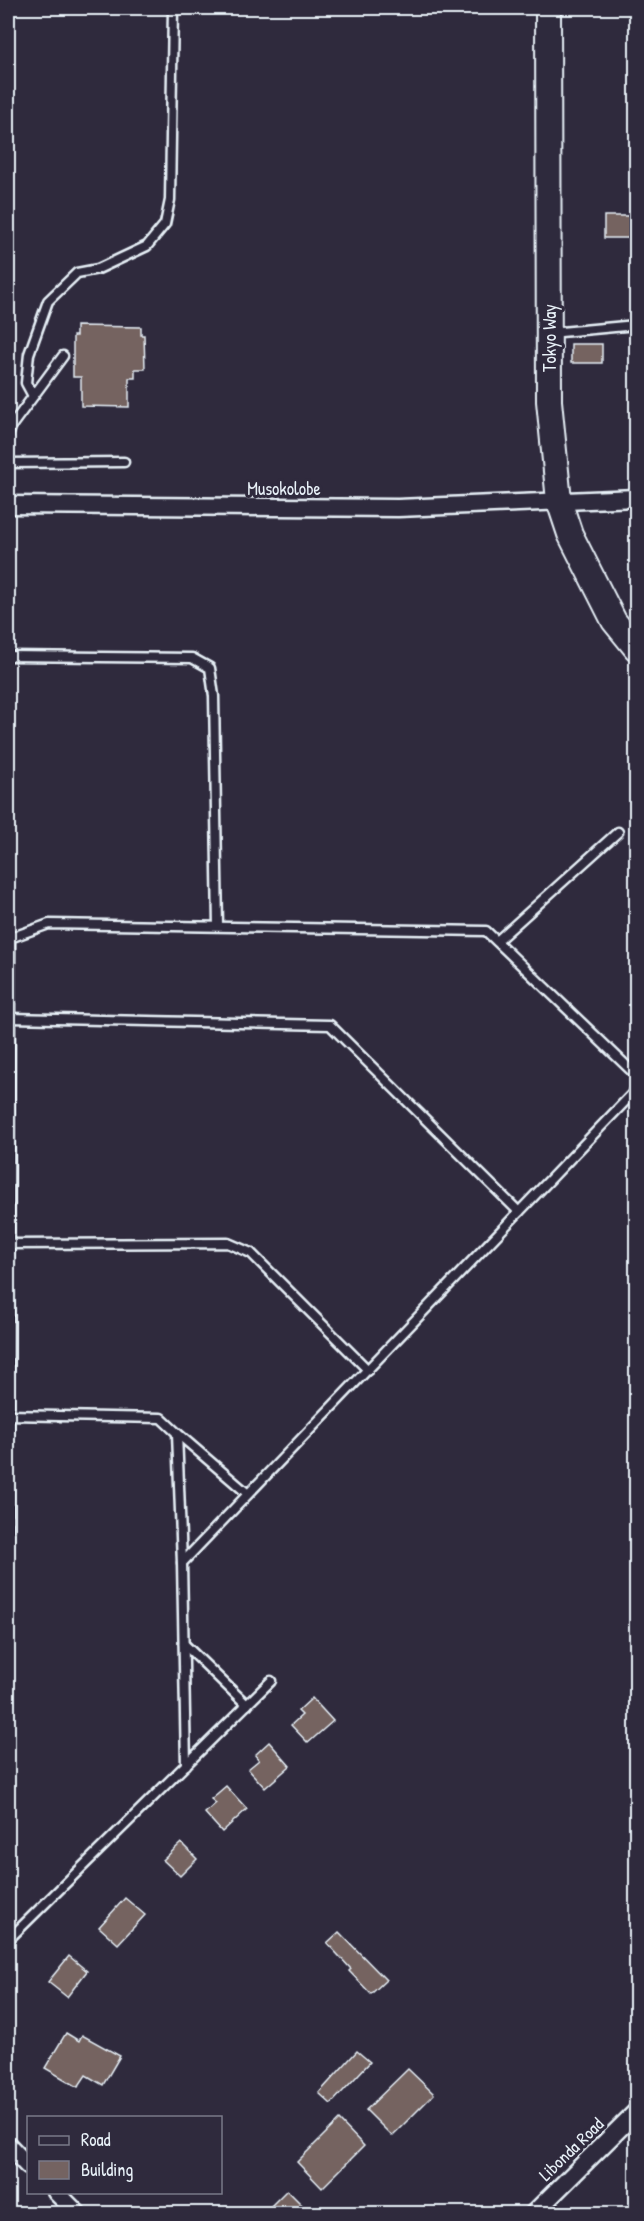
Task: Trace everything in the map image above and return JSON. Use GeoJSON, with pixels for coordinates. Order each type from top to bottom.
{"type":"FeatureCollection","features":[{"type":"Feature","properties":{"kind":"street","name":"Tokyo Way"},"geometry":{"type":"LineString","coordinates":[[548,8],[549,401],[560,501],[570,534],[614,621],[636,648]]}},
{"type":"Feature","properties":{"kind":"street","name":"Musokolobe"},"geometry":{"type":"LineString","coordinates":[[8,505],[398,508],[636,498]]}},
{"type":"Feature","properties":{"kind":"street","name":"Libonda Road"},"geometry":{"type":"LineString","coordinates":[[532,2214],[636,2112]]}},
{"type":"Feature","properties":{"kind":"street"},"geometry":{"type":"LineString","coordinates":[[8,2145],[27,2165]]}},
{"type":"Feature","properties":{"kind":"street"},"geometry":{"type":"LineString","coordinates":[[57,2194],[78,2214]]}},
{"type":"Feature","properties":{"kind":"lane"},"geometry":{"type":"LineString","coordinates":[[33,396],[27,383],[29,354],[48,301],[77,273],[98,269],[147,246],[165,224],[170,200],[172,8]]}},
{"type":"Feature","properties":{"kind":"lane"},"geometry":{"type":"LineString","coordinates":[[549,333],[636,325]]}},
{"type":"Feature","properties":{"kind":"lane"},"geometry":{"type":"LineString","coordinates":[[8,436],[12,425],[63,356]]}},
{"type":"Feature","properties":{"kind":"lane"},"geometry":{"type":"LineString","coordinates":[[8,463],[124,462]]}},
{"type":"Feature","properties":{"kind":"lane"},"geometry":{"type":"LineString","coordinates":[[8,656],[192,658],[210,668],[214,696],[218,927]]}},
{"type":"Feature","properties":{"kind":"lane"},"geometry":{"type":"LineString","coordinates":[[497,941],[618,832]]}},
{"type":"Feature","properties":{"kind":"lane"},"geometry":{"type":"LineString","coordinates":[[8,1561],[10,938],[49,924],[486,931],[636,1075]]}},
{"type":"Feature","properties":{"kind":"lane"},"geometry":{"type":"LineString","coordinates":[[10,1018],[330,1025],[519,1212]]}},
{"type":"Feature","properties":{"kind":"lane"},"geometry":{"type":"LineString","coordinates":[[182,1563],[636,1090]]}},
{"type":"Feature","properties":{"kind":"lane"},"geometry":{"type":"LineString","coordinates":[[9,1244],[228,1243],[250,1253],[368,1370]]}},
{"type":"Feature","properties":{"kind":"lane"},"geometry":{"type":"LineString","coordinates":[[8,1414],[161,1418],[249,1494]]}},
{"type":"Feature","properties":{"kind":"lane"},"geometry":{"type":"LineString","coordinates":[[177,1433],[186,1765]]}},
{"type":"Feature","properties":{"kind":"lane"},"geometry":{"type":"LineString","coordinates":[[184,1644],[247,1705]]}},
{"type":"Feature","properties":{"kind":"lane"},"geometry":{"type":"LineString","coordinates":[[8,1940],[271,1681]]}},
{"type":"Feature","properties":{"kind":"building"},"geometry":{"type":"Polygon","coordinates":[[[604,216],[636,216],[636,238],[604,238],[604,216]]]}},
{"type":"Feature","properties":{"kind":"building"},"geometry":{"type":"Polygon","coordinates":[[[76,326],[141,327],[141,335],[144,335],[145,369],[135,369],[135,378],[129,378],[129,407],[81,406],[81,377],[73,377],[73,336],[76,336],[76,326]]]}},
{"type":"Feature","properties":{"kind":"building"},"geometry":{"type":"Polygon","coordinates":[[[571,344],[602,344],[602,363],[571,363],[571,344]]]}},
{"type":"Feature","properties":{"kind":"building"},"geometry":{"type":"Polygon","coordinates":[[[312,1698],[333,1721],[308,1743],[291,1725],[302,1715],[298,1711],[312,1698]]]}},
{"type":"Feature","properties":{"kind":"building"},"geometry":{"type":"Polygon","coordinates":[[[269,1742],[290,1766],[265,1788],[248,1769],[259,1760],[255,1755],[269,1742]]]}},
{"type":"Feature","properties":{"kind":"building"},"geometry":{"type":"Polygon","coordinates":[[[226,1786],[247,1809],[222,1832],[205,1813],[216,1803],[211,1799],[226,1786]]]}},
{"type":"Feature","properties":{"kind":"building"},"geometry":{"type":"Polygon","coordinates":[[[181,1843],[197,1859],[180,1876],[163,1860],[181,1843]]]}},
{"type":"Feature","properties":{"kind":"building"},"geometry":{"type":"Polygon","coordinates":[[[125,1898],[145,1915],[118,1944],[99,1927],[125,1898]]]}},
{"type":"Feature","properties":{"kind":"building"},"geometry":{"type":"Polygon","coordinates":[[[339,1932],[386,1980],[371,1994],[327,1943],[339,1932]]]}},
{"type":"Feature","properties":{"kind":"building"},"geometry":{"type":"Polygon","coordinates":[[[69,1956],[87,1971],[67,1997],[48,1982],[69,1956]]]}},
{"type":"Feature","properties":{"kind":"building"},"geometry":{"type":"Polygon","coordinates":[[[66,2033],[79,2041],[82,2035],[120,2056],[103,2085],[86,2075],[78,2087],[45,2068],[66,2033]]]}},
{"type":"Feature","properties":{"kind":"building"},"geometry":{"type":"Polygon","coordinates":[[[357,2051],[370,2062],[331,2104],[319,2093],[357,2051]]]}},
{"type":"Feature","properties":{"kind":"building"},"geometry":{"type":"Polygon","coordinates":[[[408,2069],[434,2094],[392,2136],[366,2110],[408,2069]]]}},
{"type":"Feature","properties":{"kind":"building"},"geometry":{"type":"Polygon","coordinates":[[[339,2120],[364,2146],[322,2188],[297,2162],[339,2120]]]}},
{"type":"Feature","properties":{"kind":"building"},"geometry":{"type":"Polygon","coordinates":[[[287,2190],[311,2214],[263,2214],[287,2190]]]}}]}
